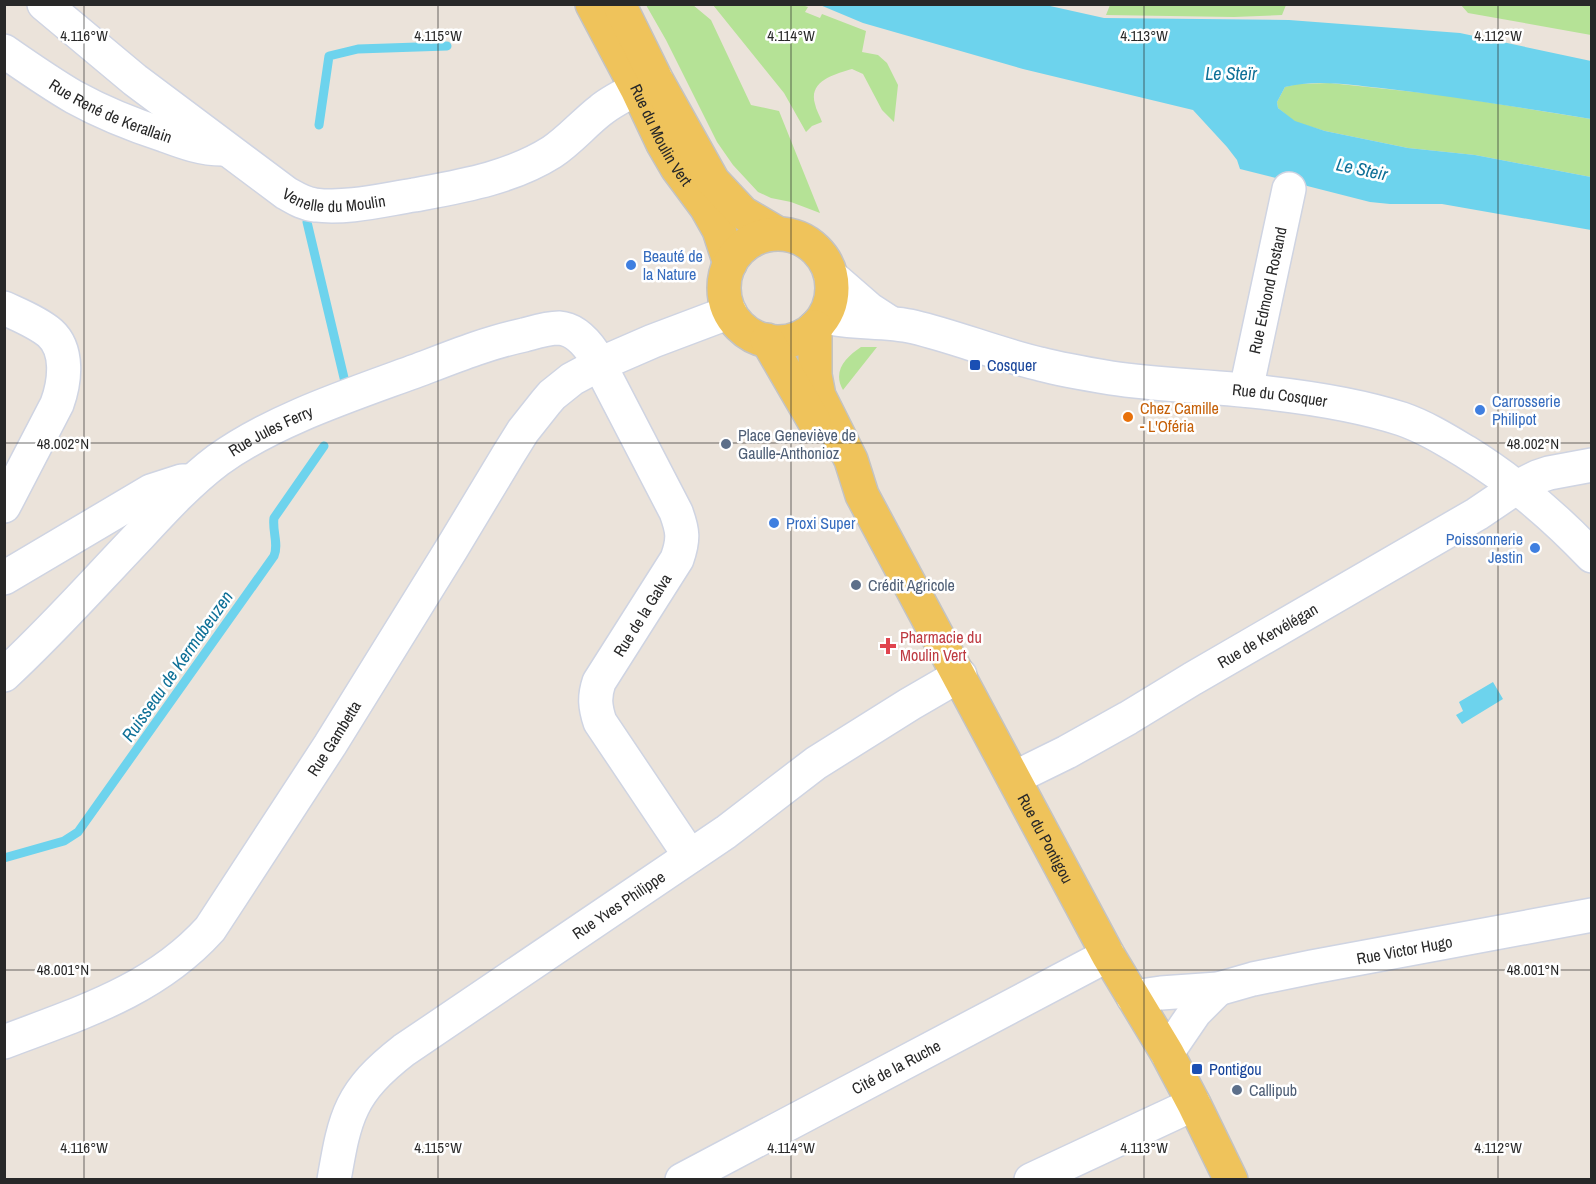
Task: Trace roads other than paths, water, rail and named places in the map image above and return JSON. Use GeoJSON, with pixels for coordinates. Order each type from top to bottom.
{"type":"FeatureCollection","features":[{"type":"Feature","properties":{"kind":"main road","name":"Rue du Moulin Vert"},"geometry":{"type":"LineString","coordinates":[[592,4],[713,181],[743,213],[777,233]]}},
{"type":"Feature","properties":{"kind":"main road","name":"Rue du Moulin Vert"},"geometry":{"type":"LineString","coordinates":[[619,4],[647,84],[663,144],[719,230],[730,264]]}},
{"type":"Feature","properties":{"kind":"main road"},"geometry":{"type":"LineString","coordinates":[[777,233],[803,239],[816,249],[826,261],[831,276],[832,295],[820,322],[795,339],[784,341],[767,340],[755,336],[741,326],[730,312],[725,287],[726,274],[738,252],[748,243],[760,237],[777,233]]}},
{"type":"Feature","properties":{"kind":"main road","name":"Rue du Pontigou"},"geometry":{"type":"LineString","coordinates":[[820,322],[815,375],[819,396],[851,460],[862,495]]}},
{"type":"Feature","properties":{"kind":"main road","name":"Rue du Pontigou"},"geometry":{"type":"LineString","coordinates":[[767,340],[840,465],[862,495],[1108,955],[1167,1053],[1231,1179]]}},
{"type":"Feature","properties":{"kind":"street","name":"Venelle du Moulin"},"geometry":{"type":"LineString","coordinates":[[45,4],[135,80],[286,193],[314,205],[386,200],[471,184],[514,171],[554,150],[607,105],[647,84]]}},
{"type":"Feature","properties":{"kind":"street","name":"Rue René de Kerallain"},"geometry":{"type":"LineString","coordinates":[[4,51],[57,86],[137,126],[200,147],[226,148]]}},
{"type":"Feature","properties":{"kind":"street","name":"Rue Edmond Rostand"},"geometry":{"type":"LineString","coordinates":[[1245,390],[1289,189]]}},
{"type":"Feature","properties":{"kind":"street","name":"Rue du Cosquer"},"geometry":{"type":"LineString","coordinates":[[831,276],[869,309],[889,322]]}},
{"type":"Feature","properties":{"kind":"street"},"geometry":{"type":"LineString","coordinates":[[4,308],[25,317],[50,333],[61,351],[64,371],[57,404],[4,506]]}},
{"type":"Feature","properties":{"kind":"street"},"geometry":{"type":"LineString","coordinates":[[600,364],[730,312]]}},
{"type":"Feature","properties":{"kind":"street","name":"Rue du Cosquer"},"geometry":{"type":"LineString","coordinates":[[820,322],[889,322],[915,327],[1040,364],[1097,376],[1170,385],[1245,390],[1333,402],[1402,420],[1447,441],[1517,487],[1554,518],[1592,556]]}},
{"type":"Feature","properties":{"kind":"street","name":"Rue Jules Ferry"},"geometry":{"type":"LineString","coordinates":[[4,675],[194,481],[217,461],[254,437],[332,403],[469,351],[509,338],[552,328],[562,328],[577,335],[587,343],[600,364]]}},
{"type":"Feature","properties":{"kind":"street","name":"Rue de la Galva"},"geometry":{"type":"LineString","coordinates":[[600,364],[676,512],[680,522],[682,543],[677,559],[599,682],[596,692],[596,709],[600,722],[690,856]]}},
{"type":"Feature","properties":{"kind":"street","name":"Rue Gambetta"},"geometry":{"type":"LineString","coordinates":[[4,1042],[92,1008],[147,981],[185,954],[218,920],[330,745],[523,431],[552,395],[572,379],[600,364]]}},
{"type":"Feature","properties":{"kind":"street","name":"Rue de Kervélégan"},"geometry":{"type":"LineString","coordinates":[[1014,778],[1128,718],[1477,514],[1517,487],[1549,473],[1592,465]]}},
{"type":"Feature","properties":{"kind":"street"},"geometry":{"type":"LineString","coordinates":[[4,578],[151,491],[182,481],[194,481]]}},
{"type":"Feature","properties":{"kind":"street","name":"Rue Yves Philippe"},"geometry":{"type":"LineString","coordinates":[[334,1179],[343,1132],[354,1102],[370,1080],[386,1065],[726,832],[816,763],[960,675]]}},
{"type":"Feature","properties":{"kind":"street","name":"Rue Victor Hugo"},"geometry":{"type":"LineString","coordinates":[[1134,997],[1218,989],[1312,967],[1592,915]]}},
{"type":"Feature","properties":{"kind":"street","name":"Cité de la Ruche"},"geometry":{"type":"LineString","coordinates":[[682,1179],[1108,955]]}},
{"type":"Feature","properties":{"kind":"street","name":"Rue Victor Hugo"},"geometry":{"type":"LineString","coordinates":[[1167,1053],[1195,1012],[1218,989]]}},
{"type":"Feature","properties":{"kind":"street"},"geometry":{"type":"LineString","coordinates":[[1030,1179],[1194,1104]]}},
{"type":"Feature","properties":{"kind":"water","name":"Le Steïr"},"geometry":{"type":"Polygon","coordinates":[[[1041,4],[1104,18],[1289,20],[1460,33],[1591,61],[1591,119],[1434,95],[1333,83],[1309,83],[1285,87],[1277,102],[1278,108],[1295,121],[1325,131],[1408,148],[1475,155],[1591,177],[1591,230],[1442,204],[1370,202],[1240,169],[1237,160],[1227,147],[1193,110],[1023,69],[863,23],[820,5],[1041,4]]]}},
{"type":"Feature","properties":{"kind":"water"},"geometry":{"type":"Polygon","coordinates":[[[1493,682],[1503,699],[1462,724],[1456,715],[1463,711],[1459,702],[1493,682]]]}},
{"type":"Feature","properties":{"kind":"waterway","name":"Ruisseau de Kermabeuzen"},"geometry":{"type":"LineString","coordinates":[[319,125],[329,56],[358,49],[447,46]]}},
{"type":"Feature","properties":{"kind":"waterway","name":"Ruisseau de Kermabeuzen"},"geometry":{"type":"LineString","coordinates":[[307,222],[345,382]]}},
{"type":"Feature","properties":{"kind":"waterway","name":"Ruisseau de Kermabeuzen"},"geometry":{"type":"LineString","coordinates":[[4,858],[64,841],[78,832],[274,556],[276,547],[274,518],[324,446]]}},
{"type":"Feature","properties":{"kind":"place","name":"Beauté de la Nature"},"geometry":{"type":"Point","coordinates":[631,265]}},
{"type":"Feature","properties":{"kind":"place","name":"Cosquer"},"geometry":{"type":"Point","coordinates":[975,365]}},
{"type":"Feature","properties":{"kind":"place","name":"Carrosserie Philipot"},"geometry":{"type":"Point","coordinates":[1480,410]}},
{"type":"Feature","properties":{"kind":"place","name":"Chez Camille - L'Oféria"},"geometry":{"type":"Point","coordinates":[1128,417]}},
{"type":"Feature","properties":{"kind":"place","name":"Place Geneviève de Gaulle-Anthonioz"},"geometry":{"type":"Point","coordinates":[726,444]}},
{"type":"Feature","properties":{"kind":"place","name":"Proxi Super"},"geometry":{"type":"Point","coordinates":[774,523]}},
{"type":"Feature","properties":{"kind":"place","name":"Poissonnerie Jestin"},"geometry":{"type":"Point","coordinates":[1535,548]}},
{"type":"Feature","properties":{"kind":"place","name":"Crédit Agricole"},"geometry":{"type":"Point","coordinates":[856,585]}},
{"type":"Feature","properties":{"kind":"place","name":"Pharmacie du Moulin Vert"},"geometry":{"type":"Point","coordinates":[888,646]}},
{"type":"Feature","properties":{"kind":"place","name":"Pontigou"},"geometry":{"type":"Point","coordinates":[1197,1069]}},
{"type":"Feature","properties":{"kind":"place","name":"Callipub"},"geometry":{"type":"Point","coordinates":[1237,1090]}},
{"type":"Feature","properties":{"kind":"water label","name":"Le Steir"},"geometry":{"type":"Point","coordinates":[1362,169]}}]}
